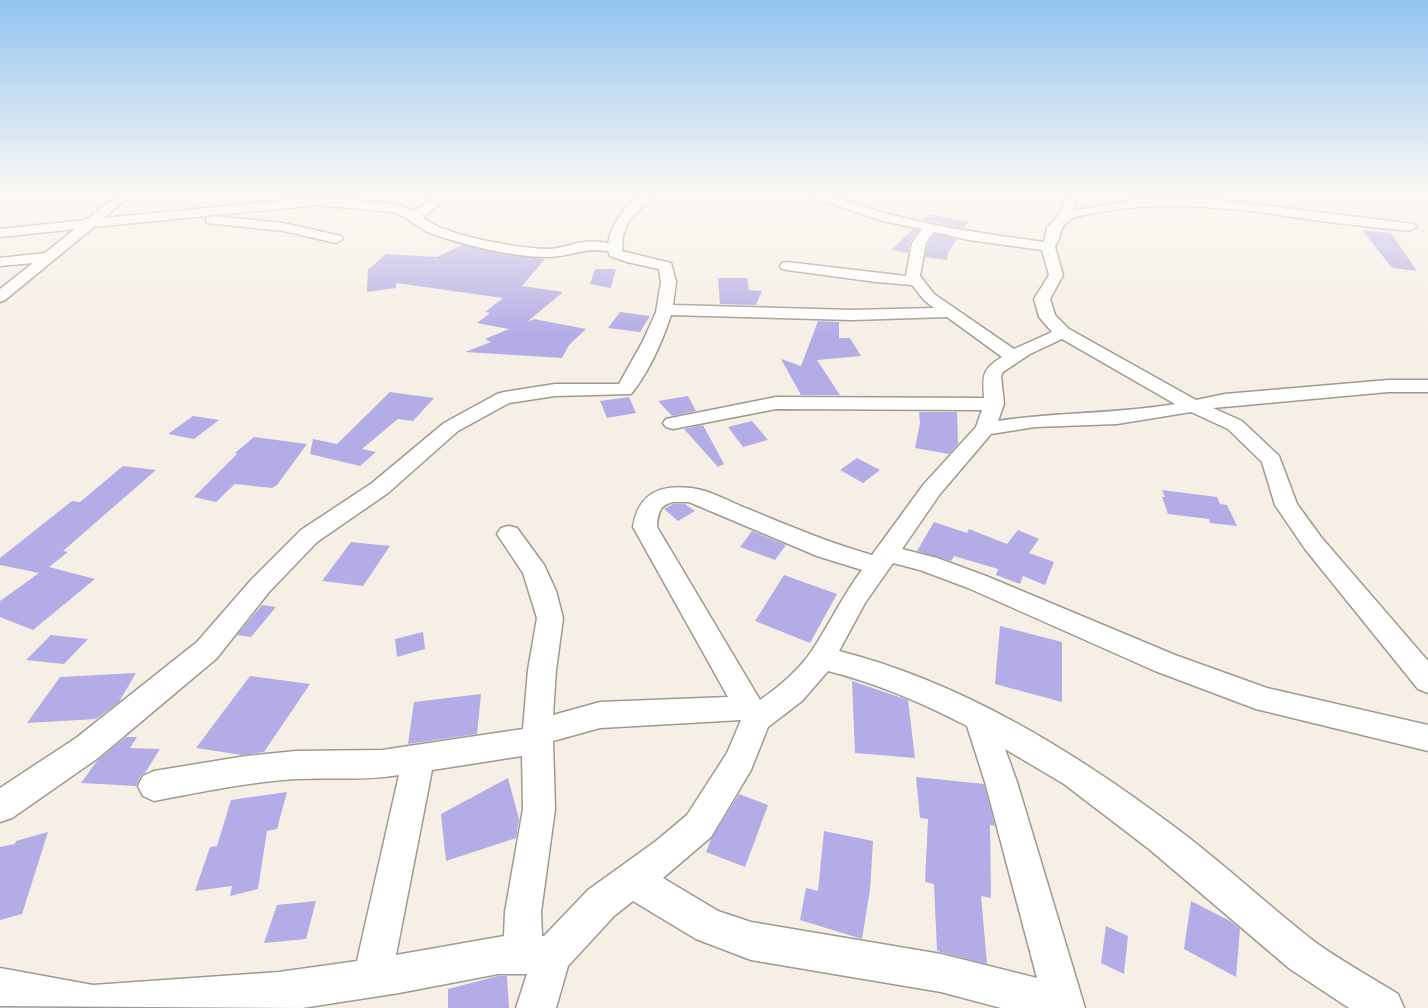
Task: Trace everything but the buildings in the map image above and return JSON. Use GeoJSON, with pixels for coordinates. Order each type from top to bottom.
{"type":"FeatureCollection","features":[{"type":"Feature","properties":{"kind":"street"},"geometry":{"type":"LineString","coordinates":[[0,296],[69,240]]}},
{"type":"Feature","properties":{"kind":"street"},"geometry":{"type":"LineString","coordinates":[[471,240],[507,249],[547,253],[570,251],[584,246],[614,248]]}},
{"type":"Feature","properties":{"kind":"street"},"geometry":{"type":"LineString","coordinates":[[0,807],[87,748],[207,650],[260,586],[308,536],[380,488],[451,427],[504,398],[555,390],[624,390],[630,383],[665,310],[668,274],[666,266],[632,259],[616,253],[614,248],[616,240]]}},
{"type":"Feature","properties":{"kind":"street"},"geometry":{"type":"LineString","coordinates":[[921,240],[913,276],[929,297],[1014,358]]}},
{"type":"Feature","properties":{"kind":"street"},"geometry":{"type":"LineString","coordinates":[[998,240],[1048,247]]}},
{"type":"Feature","properties":{"kind":"street"},"geometry":{"type":"LineString","coordinates":[[1048,247],[1052,240]]}},
{"type":"Feature","properties":{"kind":"street"},"geometry":{"type":"LineString","coordinates":[[1048,247],[1056,275],[1042,299],[1047,317],[1063,333],[1191,405],[1235,425],[1272,460],[1286,505],[1313,543],[1428,681]]}},
{"type":"Feature","properties":{"kind":"street"},"geometry":{"type":"LineString","coordinates":[[0,262],[47,257]]}},
{"type":"Feature","properties":{"kind":"street"},"geometry":{"type":"LineString","coordinates":[[787,266],[876,278],[917,281]]}},
{"type":"Feature","properties":{"kind":"street"},"geometry":{"type":"LineString","coordinates":[[665,310],[827,315],[951,312]]}},
{"type":"Feature","properties":{"kind":"street"},"geometry":{"type":"LineString","coordinates":[[154,786],[246,770],[296,765],[382,764],[537,737],[573,721],[600,715],[723,710],[753,713],[792,693],[822,658],[855,598],[932,490],[990,416],[992,376],[995,369],[1024,350],[1063,333]]}},
{"type":"Feature","properties":{"kind":"street"},"geometry":{"type":"LineString","coordinates":[[673,423],[748,406],[776,403],[990,416],[1035,421],[1117,418],[1225,400],[1368,388],[1428,386]]}},
{"type":"Feature","properties":{"kind":"street"},"geometry":{"type":"LineString","coordinates":[[0,987],[93,1005],[279,992],[373,978],[498,955],[538,955],[601,903],[668,853],[699,826],[740,760],[753,713],[645,527],[645,513],[656,499],[673,494],[692,495],[826,550],[883,560],[928,564],[977,582],[1165,663],[1266,700],[1428,738]]}},
{"type":"Feature","properties":{"kind":"street"},"geometry":{"type":"LineString","coordinates":[[509,534],[535,571],[550,618],[542,670],[537,737],[539,809],[523,912],[538,955],[536,1008]]}},
{"type":"Feature","properties":{"kind":"street"},"geometry":{"type":"LineString","coordinates":[[822,658],[876,672],[936,697],[979,718],[1075,774],[1161,837],[1303,956],[1384,1008]]}},
{"type":"Feature","properties":{"kind":"street"},"geometry":{"type":"LineString","coordinates":[[979,718],[1000,782],[1065,1007]]}},
{"type":"Feature","properties":{"kind":"street"},"geometry":{"type":"LineString","coordinates":[[373,978],[381,926],[412,795],[418,758]]}},
{"type":"Feature","properties":{"kind":"street"},"geometry":{"type":"LineString","coordinates":[[632,879],[709,926],[750,941],[824,955],[941,972],[1065,1007]]}}]}
